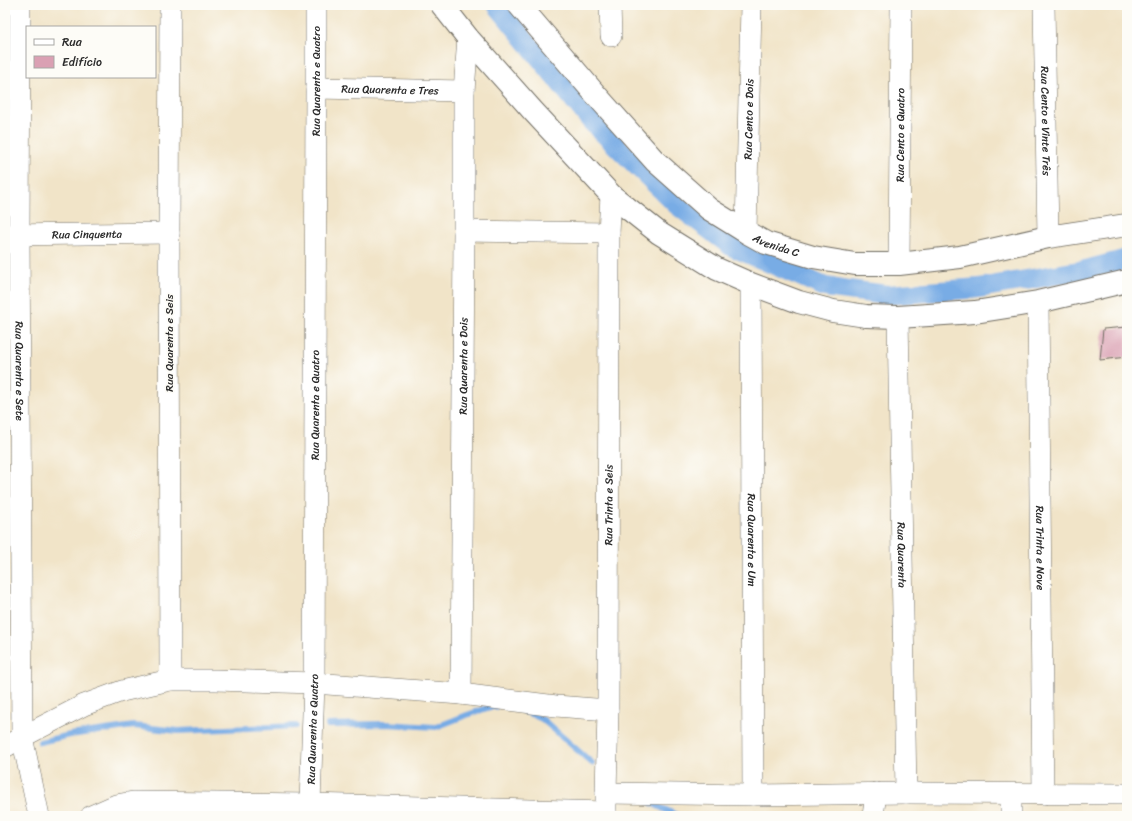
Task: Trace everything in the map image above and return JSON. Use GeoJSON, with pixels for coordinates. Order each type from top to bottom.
{"type":"FeatureCollection","features":[{"type":"Feature","properties":{"kind":"main road"},"geometry":{"type":"LineString","coordinates":[[442,5],[468,38],[611,195],[659,233],[717,269],[751,284],[799,302],[833,311],[866,316],[898,317],[975,312],[1038,302],[1127,282]]}},
{"type":"Feature","properties":{"kind":"main road","name":"Avenida C"},"geometry":{"type":"LineString","coordinates":[[519,5],[655,161],[709,209],[766,243],[813,257],[855,264],[899,264],[960,257],[1048,237],[1127,225]]}},
{"type":"Feature","properties":{"kind":"street","name":"Rua Quarenta e Sete"},"geometry":{"type":"LineString","coordinates":[[20,5],[12,235],[14,742],[39,816]]}},
{"type":"Feature","properties":{"kind":"street","name":"Rua Quarenta e Seis"},"geometry":{"type":"LineString","coordinates":[[170,5],[170,680]]}},
{"type":"Feature","properties":{"kind":"street","name":"Rua Quarenta e Quatro"},"geometry":{"type":"LineString","coordinates":[[310,804],[314,683],[316,5]]}},
{"type":"Feature","properties":{"kind":"street"},"geometry":{"type":"LineString","coordinates":[[610,5],[611,36]]}},
{"type":"Feature","properties":{"kind":"street","name":"Rua Cento e Dois"},"geometry":{"type":"LineString","coordinates":[[746,232],[751,5]]}},
{"type":"Feature","properties":{"kind":"street","name":"Rua Cento e Quatro"},"geometry":{"type":"LineString","coordinates":[[899,264],[901,5]]}},
{"type":"Feature","properties":{"kind":"street","name":"Rua Cento e Vinte Três"},"geometry":{"type":"LineString","coordinates":[[1044,5],[1048,237]]}},
{"type":"Feature","properties":{"kind":"street","name":"Rua Quarenta e Dois"},"geometry":{"type":"LineString","coordinates":[[461,694],[464,91],[468,38]]}},
{"type":"Feature","properties":{"kind":"street","name":"Rua Quarenta e Tres"},"geometry":{"type":"LineString","coordinates":[[316,88],[464,91]]}},
{"type":"Feature","properties":{"kind":"street","name":"Rua Trinta e Seis"},"geometry":{"type":"LineString","coordinates":[[606,807],[608,710],[609,233],[611,195]]}},
{"type":"Feature","properties":{"kind":"street"},"geometry":{"type":"LineString","coordinates":[[464,231],[609,233]]}},
{"type":"Feature","properties":{"kind":"street","name":"Rua Cinquenta"},"geometry":{"type":"LineString","coordinates":[[12,235],[169,233]]}},
{"type":"Feature","properties":{"kind":"street","name":"Rua Quarenta e Um"},"geometry":{"type":"LineString","coordinates":[[751,284],[753,796]]}},
{"type":"Feature","properties":{"kind":"street","name":"Rua Trinta e Nove"},"geometry":{"type":"LineString","coordinates":[[1038,302],[1043,794]]}},
{"type":"Feature","properties":{"kind":"street","name":"Rua Quarenta"},"geometry":{"type":"LineString","coordinates":[[898,317],[906,793]]}},
{"type":"Feature","properties":{"kind":"street"},"geometry":{"type":"LineString","coordinates":[[14,742],[84,705],[122,692],[170,680],[314,683],[461,694],[556,706],[608,710]]}},
{"type":"Feature","properties":{"kind":"street"},"geometry":{"type":"LineString","coordinates":[[873,816],[876,793]]}},
{"type":"Feature","properties":{"kind":"street"},"geometry":{"type":"LineString","coordinates":[[91,816],[116,805],[133,802],[606,807],[753,796],[876,793],[1127,794]]}},
{"type":"Feature","properties":{"kind":"street"},"geometry":{"type":"LineString","coordinates":[[1011,794],[1011,816]]}},
{"type":"Feature","properties":{"kind":"building"},"geometry":{"type":"Polygon","coordinates":[[[1127,327],[1127,357],[1100,360],[1103,329],[1127,327]]]}},
{"type":"Feature","properties":{"kind":"waterway"},"geometry":{"type":"LineString","coordinates":[[497,5],[591,121],[677,205],[731,246],[825,287],[887,295],[979,288],[1090,269],[1127,259]]}},
{"type":"Feature","properties":{"kind":"waterway"},"geometry":{"type":"LineString","coordinates":[[328,725],[386,724],[436,727],[490,707],[495,707]]}},
{"type":"Feature","properties":{"kind":"waterway"},"geometry":{"type":"LineString","coordinates":[[522,710],[542,719],[592,763]]}},
{"type":"Feature","properties":{"kind":"waterway"},"geometry":{"type":"LineString","coordinates":[[40,742],[70,735],[134,726],[178,731],[296,726]]}},
{"type":"Feature","properties":{"kind":"waterway"},"geometry":{"type":"LineString","coordinates":[[647,801],[678,816]]}}]}
